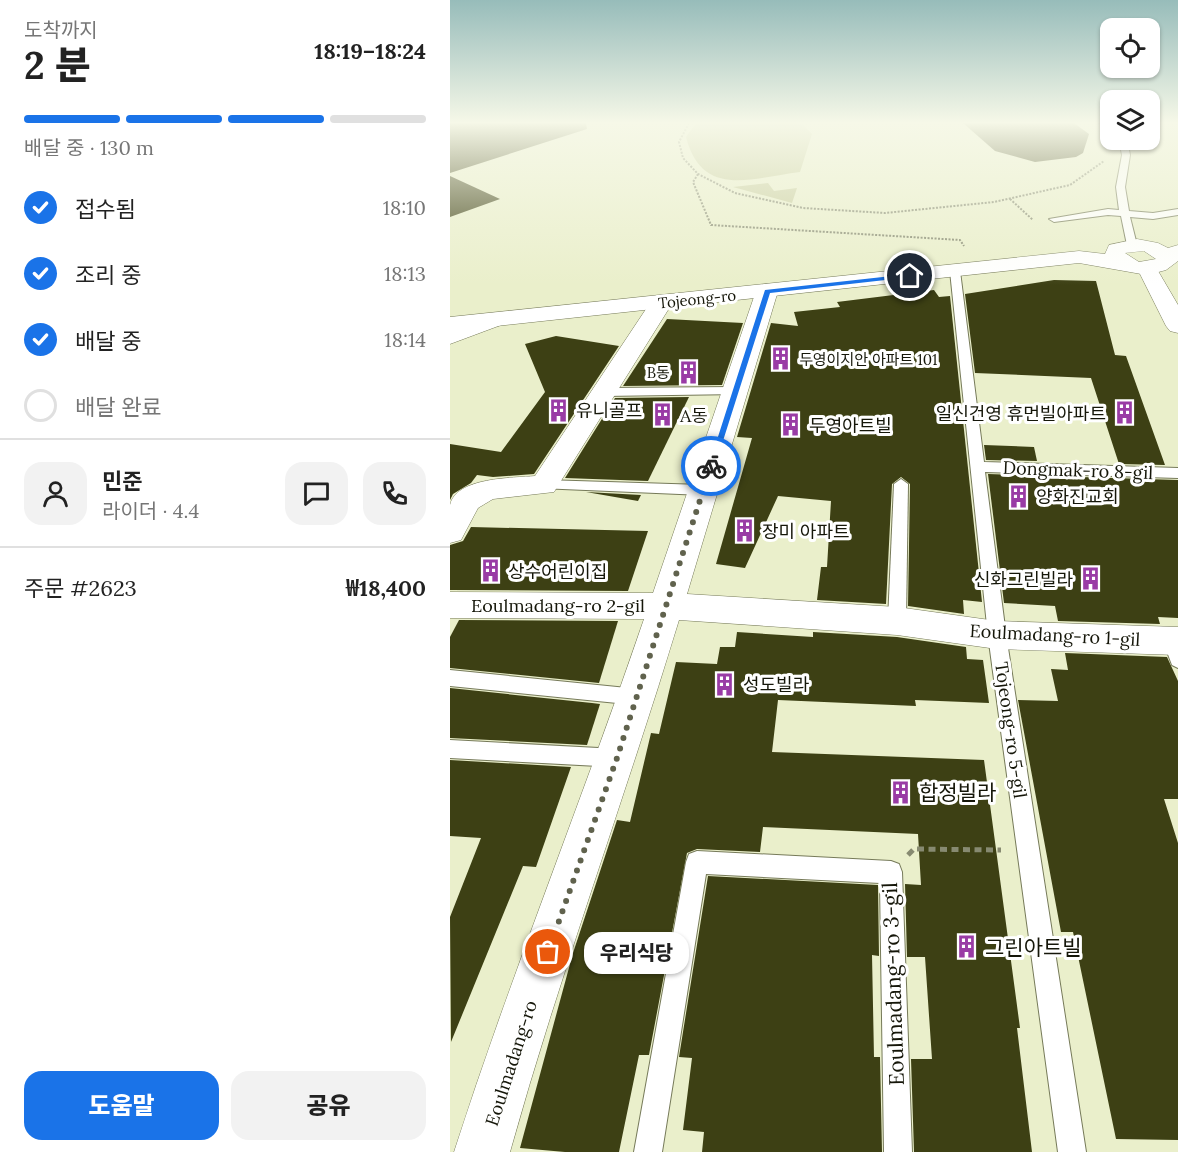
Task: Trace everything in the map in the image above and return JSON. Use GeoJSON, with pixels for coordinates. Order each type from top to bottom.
{"type":"FeatureCollection","features":[{"type":"Feature","properties":{"kind":"street","name":"Tojeong-ro"},"geometry":{"type":"LineString","coordinates":[[450,324],[662,303],[1130,250],[1167,257]]}},
{"type":"Feature","properties":{"kind":"street"},"geometry":{"type":"LineString","coordinates":[[1130,250],[1167,257],[1178,326]]}},
{"type":"Feature","properties":{"kind":"street","name":"Eoulmadang-ro"},"geometry":{"type":"LineString","coordinates":[[482,1152],[509,1062],[617,758],[767,291]]}},
{"type":"Feature","properties":{"kind":"street"},"geometry":{"type":"LineString","coordinates":[[450,532],[467,501],[488,490],[544,485],[662,303]]}},
{"type":"Feature","properties":{"kind":"street"},"geometry":{"type":"LineString","coordinates":[[450,337],[493,320]]}},
{"type":"Feature","properties":{"kind":"street","name":"Eoulmadang-ro 2-gil"},"geometry":{"type":"LineString","coordinates":[[450,605],[666,606]]}},
{"type":"Feature","properties":{"kind":"street","name":"Eoulmadang-ro 1-gil"},"geometry":{"type":"LineString","coordinates":[[666,606],[897,621],[997,635],[1176,648]]}},
{"type":"Feature","properties":{"kind":"lane"},"geometry":{"type":"LineString","coordinates":[[1122,177],[1120,198],[1128,215],[1130,250]]}},
{"type":"Feature","properties":{"kind":"lane"},"geometry":{"type":"LineString","coordinates":[[1054,219],[1108,212],[1153,216],[1178,212]]}},
{"type":"Feature","properties":{"kind":"lane","name":"Tojeong-ro 5-gil"},"geometry":{"type":"LineString","coordinates":[[965,270],[979,467],[997,635],[1072,1152]]}},
{"type":"Feature","properties":{"kind":"lane"},"geometry":{"type":"LineString","coordinates":[[604,392],[735,391]]}},
{"type":"Feature","properties":{"kind":"lane","name":"Dongmak-ro 8-gil"},"geometry":{"type":"LineString","coordinates":[[979,467],[1178,473]]}},
{"type":"Feature","properties":{"kind":"lane"},"geometry":{"type":"LineString","coordinates":[[897,621],[901,484]]}},
{"type":"Feature","properties":{"kind":"lane"},"geometry":{"type":"LineString","coordinates":[[544,485],[703,490]]}},
{"type":"Feature","properties":{"kind":"lane"},"geometry":{"type":"LineString","coordinates":[[450,678],[637,697]]}},
{"type":"Feature","properties":{"kind":"lane"},"geometry":{"type":"LineString","coordinates":[[450,748],[617,758]]}},
{"type":"Feature","properties":{"kind":"lane","name":"Eoulmadang-ro 3-gil"},"geometry":{"type":"LineString","coordinates":[[648,1152],[697,862],[891,872],[898,1152]]}},
{"type":"Feature","properties":{"kind":"path"},"geometry":{"type":"LineString","coordinates":[[697,177],[693,182],[711,225],[960,240],[965,270]]}},
{"type":"Feature","properties":{"kind":"path"},"geometry":{"type":"LineString","coordinates":[[704,177],[735,193],[803,208],[885,213],[1009,198],[1070,185],[1081,177]]}},
{"type":"Feature","properties":{"kind":"path"},"geometry":{"type":"LineString","coordinates":[[1009,198],[1034,221]]}},
{"type":"Feature","properties":{"kind":"path"},"geometry":{"type":"LineString","coordinates":[[891,872],[914,849],[1028,850]]}},
{"type":"Feature","properties":{"kind":"green space"},"geometry":{"type":"Polygon","coordinates":[[[716,177],[768,177],[747,180],[716,177]]]}},
{"type":"Feature","properties":{"kind":"green space"},"geometry":{"type":"Polygon","coordinates":[[[768,183],[774,191],[797,188],[792,203],[733,187],[768,183]]]}},
{"type":"Feature","properties":{"kind":"building"},"geometry":{"type":"Polygon","coordinates":[[[450,177],[500,199],[450,217],[450,177]]]}},
{"type":"Feature","properties":{"kind":"building"},"geometry":{"type":"Polygon","coordinates":[[[1054,280],[1096,281],[1115,355],[1126,356],[1165,465],[1119,464],[1091,378],[975,373],[965,294],[1054,280]]]}},
{"type":"Feature","properties":{"kind":"building"},"geometry":{"type":"Polygon","coordinates":[[[934,290],[939,297],[950,296],[982,602],[963,600],[964,614],[908,606],[910,484],[901,477],[892,484],[886,604],[817,600],[821,567],[827,567],[831,501],[778,496],[745,568],[716,564],[752,438],[737,437],[771,323],[798,326],[794,312],[840,307],[837,302],[934,290]]]}},
{"type":"Feature","properties":{"kind":"building"},"geometry":{"type":"Polygon","coordinates":[[[667,319],[743,323],[722,385],[623,386],[667,319]]]}},
{"type":"Feature","properties":{"kind":"building","name":"유니골프"},"geometry":{"type":"Polygon","coordinates":[[[556,336],[619,346],[534,474],[493,477],[477,475],[471,483],[453,494],[450,500],[450,444],[501,452],[545,392],[525,344],[556,336]]]}},
{"type":"Feature","properties":{"kind":"building"},"geometry":{"type":"Polygon","coordinates":[[[689,397],[648,481],[565,478],[615,398],[689,397]]]}},
{"type":"Feature","properties":{"kind":"building"},"geometry":{"type":"Polygon","coordinates":[[[984,445],[1034,447],[1037,461],[986,460],[984,445]]]}},
{"type":"Feature","properties":{"kind":"building"},"geometry":{"type":"Polygon","coordinates":[[[988,474],[1178,480],[1178,618],[1158,617],[1160,624],[1058,621],[1055,606],[1004,603],[988,474]]]}},
{"type":"Feature","properties":{"kind":"building"},"geometry":{"type":"Polygon","coordinates":[[[586,492],[641,495],[638,501],[586,492]]]}},
{"type":"Feature","properties":{"kind":"building"},"geometry":{"type":"Polygon","coordinates":[[[471,527],[648,531],[628,591],[450,590],[450,545],[463,541],[471,527]]]}},
{"type":"Feature","properties":{"kind":"building"},"geometry":{"type":"Polygon","coordinates":[[[459,620],[618,621],[599,683],[450,668],[450,637],[459,620]]]}},
{"type":"Feature","properties":{"kind":"building"},"geometry":{"type":"Polygon","coordinates":[[[737,632],[813,637],[813,632],[897,637],[966,647],[967,659],[983,660],[989,703],[915,700],[916,706],[778,700],[772,752],[984,760],[1020,1028],[1017,1028],[1032,1152],[914,1152],[911,1059],[932,1059],[925,957],[907,957],[905,884],[921,885],[918,834],[763,827],[760,852],[697,849],[687,853],[649,1055],[639,1055],[619,1152],[565,1152],[520,1148],[573,953],[617,820],[630,822],[651,733],[659,734],[676,662],[717,664],[720,647],[735,647],[737,632]]]}},
{"type":"Feature","properties":{"kind":"building"},"geometry":{"type":"Polygon","coordinates":[[[1065,653],[1167,657],[1178,681],[1178,799],[1164,799],[1178,843],[1178,1140],[1116,1139],[1073,932],[1061,932],[1018,700],[1058,701],[1051,669],[1068,670],[1065,653]]]}},
{"type":"Feature","properties":{"kind":"building"},"geometry":{"type":"Polygon","coordinates":[[[450,688],[600,704],[587,745],[450,738],[450,688]]]}},
{"type":"Feature","properties":{"kind":"building"},"geometry":{"type":"Polygon","coordinates":[[[450,760],[571,767],[536,867],[523,866],[451,1042],[450,917],[481,838],[450,836],[450,760]]]}},
{"type":"Feature","properties":{"kind":"building"},"geometry":{"type":"Polygon","coordinates":[[[708,876],[878,885],[879,956],[872,955],[874,1057],[880,1057],[882,1152],[702,1152],[704,1132],[683,1130],[692,1058],[679,1057],[708,876]]]}},
{"type":"Feature","properties":{"kind":"way so far"},"geometry":{"type":"LineString","coordinates":[[548,952],[617,758],[711,466]]}},
{"type":"Feature","properties":{"kind":"place","name":"두영이지안 아파트 101"},"geometry":{"type":"Point","coordinates":[781,359]}},
{"type":"Feature","properties":{"kind":"place","name":"B동"},"geometry":{"type":"Point","coordinates":[688,372]}},
{"type":"Feature","properties":{"kind":"place","name":"유니골프"},"geometry":{"type":"Point","coordinates":[558,410]}},
{"type":"Feature","properties":{"kind":"place","name":"일신건영 휴먼빌아파트"},"geometry":{"type":"Point","coordinates":[1124,413]}},
{"type":"Feature","properties":{"kind":"place","name":"A동"},"geometry":{"type":"Point","coordinates":[662,415]}},
{"type":"Feature","properties":{"kind":"place","name":"두영아트빌"},"geometry":{"type":"Point","coordinates":[791,425]}},
{"type":"Feature","properties":{"kind":"place","name":"양화진교회"},"geometry":{"type":"Point","coordinates":[1018,496]}},
{"type":"Feature","properties":{"kind":"place","name":"장미 아파트"},"geometry":{"type":"Point","coordinates":[744,531]}},
{"type":"Feature","properties":{"kind":"place","name":"상수어린이집"},"geometry":{"type":"Point","coordinates":[490,571]}},
{"type":"Feature","properties":{"kind":"place","name":"신화그린빌라"},"geometry":{"type":"Point","coordinates":[1091,579]}},
{"type":"Feature","properties":{"kind":"place","name":"성도빌라"},"geometry":{"type":"Point","coordinates":[725,684]}},
{"type":"Feature","properties":{"kind":"place","name":"합정빌라"},"geometry":{"type":"Point","coordinates":[901,792]}},
{"type":"Feature","properties":{"kind":"place","name":"그린아트빌"},"geometry":{"type":"Point","coordinates":[967,947]}},
{"type":"Feature","properties":{"kind":"place","name":"우리식당"},"geometry":{"type":"Point","coordinates":[548,952]}},
{"type":"Feature","properties":{"kind":"route"},"geometry":{"type":"LineString","coordinates":[[711,466],[767,291],[910,276]]}}]}
